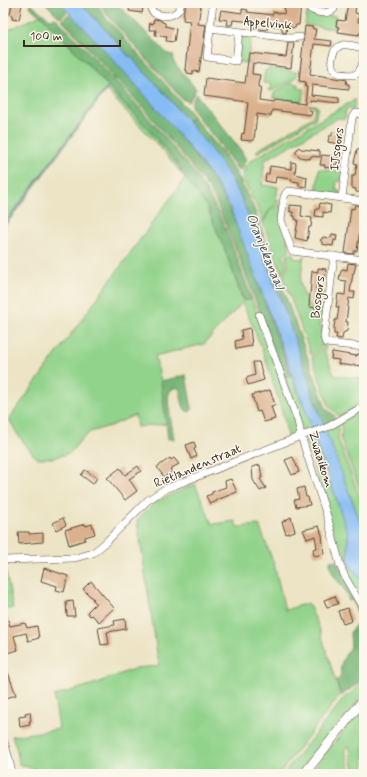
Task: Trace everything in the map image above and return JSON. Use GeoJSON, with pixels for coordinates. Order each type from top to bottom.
{"type":"FeatureCollection","features":[{"type":"Feature","properties":{"kind":"street"},"geometry":{"type":"LineString","coordinates":[[150,3],[151,9],[154,13],[170,16],[178,11],[180,3]]}},
{"type":"Feature","properties":{"kind":"street"},"geometry":{"type":"LineString","coordinates":[[213,3],[207,57],[236,60],[239,32]]}},
{"type":"Feature","properties":{"kind":"street"},"geometry":{"type":"LineString","coordinates":[[307,5],[314,11],[326,13],[332,11],[336,4]]}},
{"type":"Feature","properties":{"kind":"street","name":"Appelvink"},"geometry":{"type":"LineString","coordinates":[[210,28],[290,38],[300,37]]}},
{"type":"Feature","properties":{"kind":"street"},"geometry":{"type":"LineString","coordinates":[[344,45],[364,49],[362,67],[358,73],[352,75],[338,73],[333,68],[332,65],[336,48],[344,45]]}},
{"type":"Feature","properties":{"kind":"street","name":"IJsgors"},"geometry":{"type":"LineString","coordinates":[[342,198],[352,118],[355,113],[364,114]]}},
{"type":"Feature","properties":{"kind":"street"},"geometry":{"type":"LineString","coordinates":[[364,201],[289,192],[286,193],[284,197],[281,220],[292,251],[363,260],[364,252]]}},
{"type":"Feature","properties":{"kind":"street","name":"Bosgors"},"geometry":{"type":"LineString","coordinates":[[334,256],[324,337],[325,341],[364,347]]}},
{"type":"Feature","properties":{"kind":"street","name":"Zwaaikom"},"geometry":{"type":"LineString","coordinates":[[259,315],[298,421],[301,436],[330,526],[340,565],[345,577],[364,610]]}},
{"type":"Feature","properties":{"kind":"street","name":"Rietlandenstraat"},"geometry":{"type":"LineString","coordinates":[[3,560],[75,558],[92,553],[104,544],[148,500],[165,489],[328,427],[364,406]]}},
{"type":"Feature","properties":{"kind":"street"},"geometry":{"type":"LineString","coordinates":[[304,774],[364,699]]}},
{"type":"Feature","properties":{"kind":"street"},"geometry":{"type":"LineString","coordinates":[[3,742],[11,774]]}},
{"type":"Feature","properties":{"kind":"green space"},"geometry":{"type":"Polygon","coordinates":[[[29,3],[50,19],[55,18],[58,20],[139,107],[192,171],[214,205],[232,244],[252,299],[244,301],[206,205],[178,169],[182,169],[131,110],[41,15],[40,16],[31,8],[29,3]]]}},
{"type":"Feature","properties":{"kind":"green space"},"geometry":{"type":"Polygon","coordinates":[[[45,3],[60,3],[68,11],[62,17],[59,17],[45,3]]]}},
{"type":"Feature","properties":{"kind":"green space"},"geometry":{"type":"Polygon","coordinates":[[[97,3],[106,18],[124,37],[117,42],[81,4],[97,3]]]}},
{"type":"Feature","properties":{"kind":"green space"},"geometry":{"type":"Polygon","coordinates":[[[100,3],[116,3],[168,54],[174,55],[173,61],[196,89],[189,102],[182,99],[108,16],[100,3]]]}},
{"type":"Feature","properties":{"kind":"green space"},"geometry":{"type":"Polygon","coordinates":[[[307,12],[336,16],[334,29],[305,25],[307,12]]]}},
{"type":"Feature","properties":{"kind":"green space"},"geometry":{"type":"Polygon","coordinates":[[[70,13],[109,54],[172,126],[218,186],[236,223],[291,375],[283,377],[238,254],[209,189],[144,109],[62,20],[70,13]]]}},
{"type":"Feature","properties":{"kind":"green space"},"geometry":{"type":"Polygon","coordinates":[[[41,15],[152,133],[182,170],[178,169],[159,146],[106,90],[3,229],[107,88],[3,225],[3,35],[6,31],[41,15]]]}},
{"type":"Feature","properties":{"kind":"green space"},"geometry":{"type":"Polygon","coordinates":[[[242,34],[251,35],[248,63],[238,62],[242,34]]]}},
{"type":"Feature","properties":{"kind":"green space"},"geometry":{"type":"Polygon","coordinates":[[[124,38],[194,117],[187,122],[174,104],[135,62],[134,58],[128,56],[119,45],[119,42],[124,38]]]}},
{"type":"Feature","properties":{"kind":"green space"},"geometry":{"type":"Polygon","coordinates":[[[269,68],[297,72],[296,78],[294,78],[294,81],[289,81],[272,91],[268,90],[271,89],[272,84],[263,83],[265,71],[269,68]]]}},
{"type":"Feature","properties":{"kind":"green space"},"geometry":{"type":"Polygon","coordinates":[[[289,83],[298,84],[298,88],[304,89],[302,102],[273,98],[274,93],[289,83]]]}},
{"type":"Feature","properties":{"kind":"green space"},"geometry":{"type":"Polygon","coordinates":[[[196,94],[240,149],[246,160],[240,170],[238,170],[192,110],[191,104],[196,94]]]}},
{"type":"Feature","properties":{"kind":"green space"},"geometry":{"type":"Polygon","coordinates":[[[355,99],[354,110],[346,109],[345,119],[338,118],[265,160],[262,185],[278,187],[276,200],[280,200],[270,209],[263,222],[242,178],[245,166],[250,161],[349,103],[350,104],[355,99]]]}},
{"type":"Feature","properties":{"kind":"green space"},"geometry":{"type":"Polygon","coordinates":[[[310,105],[316,105],[318,107],[315,119],[257,153],[256,151],[313,117],[315,107],[310,105]]]}},
{"type":"Feature","properties":{"kind":"green space"},"geometry":{"type":"Polygon","coordinates":[[[194,118],[224,154],[239,178],[253,206],[326,408],[334,415],[335,419],[324,426],[283,305],[241,197],[229,175],[210,148],[189,125],[189,122],[194,118]]]}},
{"type":"Feature","properties":{"kind":"green space"},"geometry":{"type":"Polygon","coordinates":[[[319,169],[343,172],[342,181],[337,181],[336,190],[340,191],[339,194],[316,193],[319,169]]]}},
{"type":"Feature","properties":{"kind":"green space"},"geometry":{"type":"Polygon","coordinates":[[[185,178],[206,205],[225,250],[243,301],[252,299],[292,409],[297,431],[295,435],[289,438],[268,366],[242,303],[204,344],[155,356],[161,381],[166,424],[137,427],[135,415],[113,425],[90,432],[70,453],[53,458],[36,458],[18,435],[9,419],[185,178]]]}},
{"type":"Feature","properties":{"kind":"green space"},"geometry":{"type":"Polygon","coordinates":[[[280,203],[290,251],[283,256],[286,265],[282,274],[263,223],[270,210],[280,203]]]}},
{"type":"Feature","properties":{"kind":"green space"},"geometry":{"type":"Polygon","coordinates":[[[291,253],[294,254],[293,258],[302,259],[304,255],[300,283],[309,308],[326,310],[325,319],[320,318],[319,327],[323,328],[321,348],[311,355],[283,277],[288,265],[286,257],[291,253]]]}},
{"type":"Feature","properties":{"kind":"green space"},"geometry":{"type":"Polygon","coordinates":[[[324,345],[326,345],[325,352],[334,375],[364,379],[364,404],[338,417],[329,406],[312,357],[323,349],[324,345]]]}},
{"type":"Feature","properties":{"kind":"green space"},"geometry":{"type":"Polygon","coordinates":[[[186,375],[192,410],[189,412],[184,409],[179,388],[174,388],[170,391],[168,403],[174,439],[168,439],[161,381],[186,375]]]}},
{"type":"Feature","properties":{"kind":"green space"},"geometry":{"type":"Polygon","coordinates":[[[291,375],[310,422],[312,431],[303,431],[283,377],[291,375]]]}},
{"type":"Feature","properties":{"kind":"green space"},"geometry":{"type":"Polygon","coordinates":[[[364,409],[364,444],[358,444],[364,460],[364,501],[341,439],[342,429],[340,422],[364,409]]]}},
{"type":"Feature","properties":{"kind":"green space"},"geometry":{"type":"Polygon","coordinates":[[[337,424],[339,430],[338,439],[364,509],[364,532],[325,430],[337,424]]]}},
{"type":"Feature","properties":{"kind":"green space"},"geometry":{"type":"Polygon","coordinates":[[[312,434],[326,473],[324,474],[314,464],[305,440],[306,437],[312,434]]]}},
{"type":"Feature","properties":{"kind":"green space"},"geometry":{"type":"Polygon","coordinates":[[[313,465],[324,475],[327,483],[330,482],[348,533],[348,563],[364,582],[364,587],[355,591],[345,576],[313,465]]]}},
{"type":"Feature","properties":{"kind":"green space"},"geometry":{"type":"Polygon","coordinates":[[[195,484],[212,524],[235,521],[237,527],[259,525],[274,564],[285,610],[308,603],[319,627],[340,695],[279,774],[87,774],[86,770],[48,774],[19,764],[17,750],[12,736],[59,729],[54,696],[94,684],[136,668],[159,666],[137,520],[155,502],[195,484]]]}},
{"type":"Feature","properties":{"kind":"green space"},"geometry":{"type":"Polygon","coordinates":[[[330,561],[336,561],[364,613],[361,618],[359,619],[353,600],[349,601],[344,589],[333,574],[330,561]]]}},
{"type":"Feature","properties":{"kind":"green space"},"geometry":{"type":"Polygon","coordinates":[[[5,566],[13,608],[3,610],[3,567],[5,566]]]}},
{"type":"Feature","properties":{"kind":"green space"},"geometry":{"type":"Polygon","coordinates":[[[364,621],[364,679],[342,696],[336,681],[341,676],[341,664],[351,647],[350,633],[357,623],[364,621]]]}},
{"type":"Feature","properties":{"kind":"green space"},"geometry":{"type":"Polygon","coordinates":[[[364,683],[364,694],[299,774],[283,774],[344,698],[364,683]]]}},
{"type":"Feature","properties":{"kind":"green space"},"geometry":{"type":"Polygon","coordinates":[[[364,705],[364,774],[355,774],[349,745],[345,749],[351,774],[309,774],[364,705]]]}},
{"type":"Feature","properties":{"kind":"water"},"geometry":{"type":"Polygon","coordinates":[[[60,3],[80,3],[117,42],[128,56],[134,58],[135,62],[165,94],[210,148],[229,175],[241,197],[283,305],[312,394],[364,532],[364,582],[348,563],[348,534],[325,465],[313,436],[310,422],[229,205],[204,166],[175,130],[97,42],[60,3]]]}},
{"type":"Feature","properties":{"kind":"water"},"geometry":{"type":"Polygon","coordinates":[[[106,88],[108,89],[106,89],[3,227],[5,223],[106,88]]]}},
{"type":"Feature","properties":{"kind":"building"},"geometry":{"type":"Polygon","coordinates":[[[12,3],[22,4],[19,20],[12,19],[12,15],[10,15],[12,3]]]}},
{"type":"Feature","properties":{"kind":"building"},"geometry":{"type":"Polygon","coordinates":[[[130,3],[144,3],[142,13],[129,11],[130,3]]]}},
{"type":"Feature","properties":{"kind":"building"},"geometry":{"type":"Polygon","coordinates":[[[187,3],[201,4],[198,24],[206,25],[199,72],[193,71],[193,74],[187,73],[187,70],[185,70],[190,21],[183,20],[184,9],[187,3]]]}},
{"type":"Feature","properties":{"kind":"building"},"geometry":{"type":"Polygon","coordinates":[[[285,3],[301,4],[299,25],[296,25],[295,28],[287,27],[286,33],[282,32],[282,27],[268,25],[267,30],[254,28],[253,22],[233,20],[232,25],[227,25],[228,20],[219,19],[221,10],[242,13],[242,9],[248,10],[247,12],[273,15],[273,12],[284,14],[285,3]]]}},
{"type":"Feature","properties":{"kind":"building"},"geometry":{"type":"Polygon","coordinates":[[[348,3],[356,3],[355,13],[359,14],[358,22],[364,23],[362,34],[359,33],[359,35],[338,32],[339,27],[336,26],[337,20],[345,21],[348,3]]]}},
{"type":"Feature","properties":{"kind":"building"},"geometry":{"type":"Polygon","coordinates":[[[154,19],[161,20],[165,23],[165,26],[176,29],[174,42],[166,41],[167,37],[155,35],[156,30],[149,30],[150,23],[153,24],[154,19]]]}},
{"type":"Feature","properties":{"kind":"building"},"geometry":{"type":"Polygon","coordinates":[[[305,26],[316,29],[314,39],[332,41],[331,46],[314,44],[310,74],[347,80],[346,84],[349,84],[349,89],[312,85],[311,95],[339,98],[339,103],[310,100],[309,110],[312,111],[311,115],[272,110],[271,116],[257,114],[254,140],[241,140],[242,133],[244,134],[248,102],[204,96],[206,78],[245,83],[249,53],[286,57],[288,43],[294,43],[291,68],[253,63],[252,74],[260,75],[258,85],[258,87],[261,87],[259,100],[273,102],[274,100],[305,104],[307,87],[305,87],[306,82],[299,81],[305,26]]]}},
{"type":"Feature","properties":{"kind":"building"},"geometry":{"type":"Polygon","coordinates":[[[332,132],[342,133],[339,144],[328,142],[329,136],[332,136],[332,132]]]}},
{"type":"Feature","properties":{"kind":"building"},"geometry":{"type":"Polygon","coordinates":[[[299,147],[301,149],[320,151],[320,157],[311,156],[310,159],[300,157],[295,152],[299,147]]]}},
{"type":"Feature","properties":{"kind":"building"},"geometry":{"type":"Polygon","coordinates":[[[357,149],[364,150],[364,193],[356,192],[356,189],[352,188],[352,176],[355,176],[357,164],[354,163],[357,149]]]}},
{"type":"Feature","properties":{"kind":"building"},"geometry":{"type":"Polygon","coordinates":[[[322,155],[338,157],[337,165],[332,165],[331,168],[324,167],[325,165],[320,165],[322,155]]]}},
{"type":"Feature","properties":{"kind":"building"},"geometry":{"type":"Polygon","coordinates":[[[291,162],[296,163],[295,174],[307,177],[306,187],[299,186],[299,182],[291,181],[292,179],[276,177],[275,183],[265,181],[266,174],[269,174],[270,166],[291,169],[291,162]]]}},
{"type":"Feature","properties":{"kind":"building"},"geometry":{"type":"Polygon","coordinates":[[[320,203],[331,205],[330,213],[323,212],[323,217],[315,216],[316,209],[319,209],[320,203]]]}},
{"type":"Feature","properties":{"kind":"building"},"geometry":{"type":"Polygon","coordinates":[[[290,205],[302,206],[301,216],[312,218],[307,241],[295,238],[298,220],[295,219],[295,216],[293,216],[293,212],[290,212],[290,205]]]}},
{"type":"Feature","properties":{"kind":"building"},"geometry":{"type":"Polygon","coordinates":[[[355,205],[363,206],[357,251],[354,251],[354,254],[345,253],[351,208],[354,209],[355,205]]]}},
{"type":"Feature","properties":{"kind":"building"},"geometry":{"type":"Polygon","coordinates":[[[332,234],[337,235],[333,246],[322,244],[320,240],[323,237],[331,238],[332,234]]]}},
{"type":"Feature","properties":{"kind":"building"},"geometry":{"type":"Polygon","coordinates":[[[348,263],[356,264],[350,292],[355,292],[354,299],[349,298],[346,322],[348,322],[347,331],[343,333],[342,339],[336,338],[337,334],[334,334],[334,327],[335,320],[337,320],[339,307],[336,307],[338,294],[345,295],[346,281],[339,280],[340,274],[342,269],[347,270],[348,263]]]}},
{"type":"Feature","properties":{"kind":"building"},"geometry":{"type":"Polygon","coordinates":[[[318,268],[326,269],[325,277],[318,277],[316,289],[317,291],[323,291],[322,300],[318,299],[317,308],[309,307],[312,271],[318,272],[318,268]]]}},
{"type":"Feature","properties":{"kind":"building"},"geometry":{"type":"Polygon","coordinates":[[[250,328],[252,346],[236,349],[235,341],[242,339],[241,330],[250,328]]]}},
{"type":"Feature","properties":{"kind":"building"},"geometry":{"type":"Polygon","coordinates":[[[332,352],[357,356],[357,354],[364,355],[364,363],[362,363],[362,366],[338,364],[339,360],[331,359],[332,352]]]}},
{"type":"Feature","properties":{"kind":"building"},"geometry":{"type":"Polygon","coordinates":[[[253,362],[259,362],[264,380],[248,385],[246,378],[255,375],[253,362]]]}},
{"type":"Feature","properties":{"kind":"building"},"geometry":{"type":"Polygon","coordinates":[[[270,390],[275,405],[271,406],[275,419],[264,422],[260,411],[257,412],[252,395],[270,390]]]}},
{"type":"Feature","properties":{"kind":"building"},"geometry":{"type":"Polygon","coordinates":[[[194,442],[196,448],[194,449],[197,456],[191,459],[186,445],[194,442]]]}},
{"type":"Feature","properties":{"kind":"building"},"geometry":{"type":"Polygon","coordinates":[[[293,457],[299,472],[292,475],[285,460],[293,457]]]}},
{"type":"Feature","properties":{"kind":"building"},"geometry":{"type":"Polygon","coordinates":[[[170,458],[171,460],[174,458],[179,464],[170,469],[172,472],[164,477],[157,467],[170,458]]]}},
{"type":"Feature","properties":{"kind":"building"},"geometry":{"type":"Polygon","coordinates":[[[260,465],[262,478],[260,479],[266,488],[260,491],[253,480],[252,467],[260,465]]]}},
{"type":"Feature","properties":{"kind":"building"},"geometry":{"type":"Polygon","coordinates":[[[138,466],[141,471],[129,479],[137,491],[125,500],[107,478],[120,468],[125,475],[138,466]]]}},
{"type":"Feature","properties":{"kind":"building"},"geometry":{"type":"Polygon","coordinates":[[[85,470],[97,478],[93,484],[81,475],[85,470]]]}},
{"type":"Feature","properties":{"kind":"building"},"geometry":{"type":"Polygon","coordinates":[[[231,479],[237,492],[210,504],[206,496],[226,487],[225,481],[231,479]]]}},
{"type":"Feature","properties":{"kind":"building"},"geometry":{"type":"Polygon","coordinates":[[[304,487],[306,497],[308,497],[310,505],[296,507],[294,500],[299,499],[297,489],[304,487]]]}},
{"type":"Feature","properties":{"kind":"building"},"geometry":{"type":"Polygon","coordinates":[[[291,517],[295,531],[286,534],[282,522],[291,517]]]}},
{"type":"Feature","properties":{"kind":"building"},"geometry":{"type":"Polygon","coordinates":[[[63,518],[66,525],[56,530],[53,523],[63,518]]]}},
{"type":"Feature","properties":{"kind":"building"},"geometry":{"type":"Polygon","coordinates":[[[85,524],[86,526],[92,524],[95,534],[85,537],[85,540],[69,545],[65,530],[85,524]]]}},
{"type":"Feature","properties":{"kind":"building"},"geometry":{"type":"Polygon","coordinates":[[[319,526],[322,535],[324,554],[314,556],[313,549],[317,548],[315,536],[307,539],[303,530],[319,526]]]}},
{"type":"Feature","properties":{"kind":"building"},"geometry":{"type":"Polygon","coordinates":[[[18,532],[29,532],[29,534],[43,533],[43,542],[19,544],[18,532]]]}},
{"type":"Feature","properties":{"kind":"building"},"geometry":{"type":"Polygon","coordinates":[[[44,568],[68,576],[64,592],[56,590],[57,586],[41,581],[44,568]]]}},
{"type":"Feature","properties":{"kind":"building"},"geometry":{"type":"Polygon","coordinates":[[[91,581],[114,608],[99,622],[87,612],[96,603],[92,599],[94,599],[83,589],[91,581]]]}},
{"type":"Feature","properties":{"kind":"building"},"geometry":{"type":"Polygon","coordinates":[[[335,596],[338,604],[327,607],[324,600],[335,596]]]}},
{"type":"Feature","properties":{"kind":"building"},"geometry":{"type":"Polygon","coordinates":[[[73,601],[75,616],[67,616],[66,602],[73,601]]]}},
{"type":"Feature","properties":{"kind":"building"},"geometry":{"type":"Polygon","coordinates":[[[348,608],[352,621],[343,624],[338,611],[348,608]]]}},
{"type":"Feature","properties":{"kind":"building"},"geometry":{"type":"Polygon","coordinates":[[[7,617],[10,626],[25,623],[27,628],[37,626],[39,638],[28,641],[26,633],[14,636],[18,650],[3,654],[3,618],[7,617]]]}},
{"type":"Feature","properties":{"kind":"building"},"geometry":{"type":"Polygon","coordinates":[[[125,619],[126,629],[107,632],[109,644],[101,645],[98,628],[115,625],[114,621],[125,619]]]}},
{"type":"Feature","properties":{"kind":"building"},"geometry":{"type":"Polygon","coordinates":[[[7,670],[16,695],[6,698],[3,691],[3,671],[7,670]]]}},
{"type":"Feature","properties":{"kind":"building"},"geometry":{"type":"Polygon","coordinates":[[[30,712],[30,725],[20,727],[19,717],[26,716],[25,713],[30,712]]]}},
{"type":"Feature","properties":{"kind":"water label","name":"Oranjekanaal"},"geometry":{"type":"Point","coordinates":[266,251]}}]}
